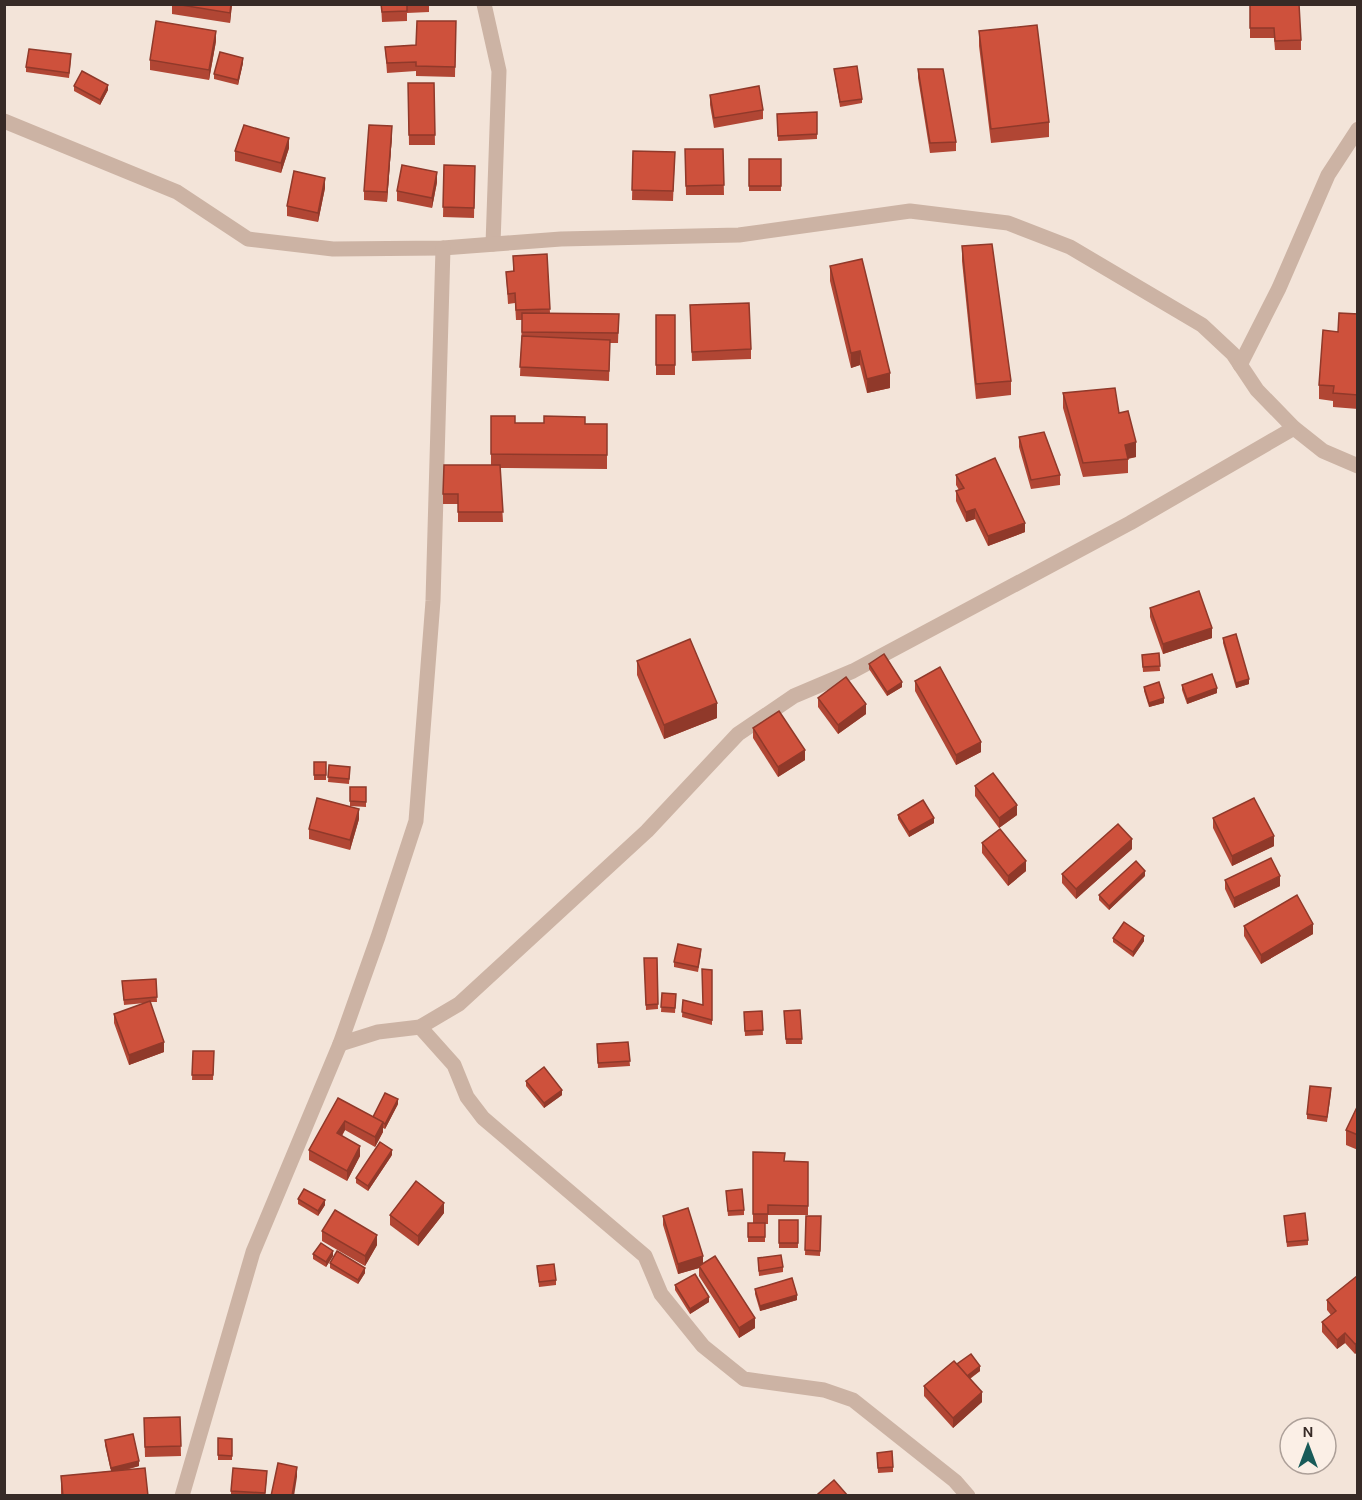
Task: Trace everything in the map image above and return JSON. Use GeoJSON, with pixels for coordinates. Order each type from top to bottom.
{"type":"FeatureCollection","features":[{"type":"Feature","properties":{"kind":"street"},"geometry":{"type":"LineString","coordinates":[[484,4],[499,71],[494,244]]}},
{"type":"Feature","properties":{"kind":"street"},"geometry":{"type":"LineString","coordinates":[[4,122],[177,192],[248,239],[333,249],[443,248],[561,239],[739,235],[909,211],[1008,223],[1070,247],[1202,325],[1233,354],[1257,390],[1294,428],[1323,451],[1358,466]]}},
{"type":"Feature","properties":{"kind":"street"},"geometry":{"type":"LineString","coordinates":[[1240,365],[1279,288],[1328,175],[1358,129]]}},
{"type":"Feature","properties":{"kind":"street"},"geometry":{"type":"LineString","coordinates":[[182,1496],[253,1252],[340,1044],[416,821],[433,601],[443,248]]}},
{"type":"Feature","properties":{"kind":"street"},"geometry":{"type":"LineString","coordinates":[[340,1044],[378,1032],[420,1027],[459,1004],[647,831],[738,734],[794,696],[853,671],[1120,529],[1294,428]]}},
{"type":"Feature","properties":{"kind":"street"},"geometry":{"type":"LineString","coordinates":[[420,1027],[454,1065],[467,1097],[483,1118],[645,1256],[661,1294],[703,1346],[744,1379],[824,1390],[853,1400],[955,1481],[968,1496]]}},
{"type":"Feature","properties":{"kind":"building"},"geometry":{"type":"Polygon","coordinates":[[[175,4],[231,4],[230,13],[175,4]]]}},
{"type":"Feature","properties":{"kind":"building"},"geometry":{"type":"Polygon","coordinates":[[[381,4],[407,4],[407,11],[382,12],[381,4]]]}},
{"type":"Feature","properties":{"kind":"building"},"geometry":{"type":"Polygon","coordinates":[[[1250,4],[1299,4],[1301,40],[1275,41],[1274,28],[1250,28],[1250,4]]]}},
{"type":"Feature","properties":{"kind":"building"},"geometry":{"type":"Polygon","coordinates":[[[156,21],[216,31],[209,70],[150,60],[156,21]]]}},
{"type":"Feature","properties":{"kind":"building"},"geometry":{"type":"Polygon","coordinates":[[[417,21],[456,21],[455,67],[416,66],[416,62],[387,63],[385,47],[416,45],[417,21]]]}},
{"type":"Feature","properties":{"kind":"building"},"geometry":{"type":"Polygon","coordinates":[[[1037,25],[1049,122],[991,129],[979,31],[1037,25]]]}},
{"type":"Feature","properties":{"kind":"building"},"geometry":{"type":"Polygon","coordinates":[[[29,49],[71,54],[69,73],[26,67],[29,49]]]}},
{"type":"Feature","properties":{"kind":"building"},"geometry":{"type":"Polygon","coordinates":[[[220,52],[243,58],[238,80],[214,74],[220,52]]]}},
{"type":"Feature","properties":{"kind":"building"},"geometry":{"type":"Polygon","coordinates":[[[857,66],[862,99],[840,102],[834,69],[857,66]]]}},
{"type":"Feature","properties":{"kind":"building"},"geometry":{"type":"Polygon","coordinates":[[[918,69],[943,69],[956,142],[930,143],[918,69]]]}},
{"type":"Feature","properties":{"kind":"building"},"geometry":{"type":"Polygon","coordinates":[[[82,71],[108,85],[100,100],[74,86],[82,71]]]}},
{"type":"Feature","properties":{"kind":"building"},"geometry":{"type":"Polygon","coordinates":[[[408,83],[434,83],[435,135],[409,135],[408,83]]]}},
{"type":"Feature","properties":{"kind":"building"},"geometry":{"type":"Polygon","coordinates":[[[759,86],[763,110],[714,118],[710,95],[759,86]]]}},
{"type":"Feature","properties":{"kind":"building"},"geometry":{"type":"Polygon","coordinates":[[[817,112],[817,134],[778,136],[777,114],[817,112]]]}},
{"type":"Feature","properties":{"kind":"building"},"geometry":{"type":"Polygon","coordinates":[[[244,125],[289,138],[281,163],[235,151],[244,125]]]}},
{"type":"Feature","properties":{"kind":"building"},"geometry":{"type":"Polygon","coordinates":[[[369,125],[392,126],[387,192],[364,191],[369,125]]]}},
{"type":"Feature","properties":{"kind":"building"},"geometry":{"type":"Polygon","coordinates":[[[685,149],[723,149],[724,185],[686,186],[685,149]]]}},
{"type":"Feature","properties":{"kind":"building"},"geometry":{"type":"Polygon","coordinates":[[[633,151],[675,152],[673,191],[632,190],[633,151]]]}},
{"type":"Feature","properties":{"kind":"building"},"geometry":{"type":"Polygon","coordinates":[[[749,159],[781,159],[781,186],[749,186],[749,159]]]}},
{"type":"Feature","properties":{"kind":"building"},"geometry":{"type":"Polygon","coordinates":[[[402,165],[437,172],[432,198],[397,191],[402,165]]]}},
{"type":"Feature","properties":{"kind":"building"},"geometry":{"type":"Polygon","coordinates":[[[444,165],[475,166],[474,208],[443,207],[444,165]]]}},
{"type":"Feature","properties":{"kind":"building"},"geometry":{"type":"Polygon","coordinates":[[[294,171],[325,178],[318,213],[287,206],[294,171]]]}},
{"type":"Feature","properties":{"kind":"building"},"geometry":{"type":"Polygon","coordinates":[[[992,244],[1011,381],[976,384],[962,246],[992,244]]]}},
{"type":"Feature","properties":{"kind":"building"},"geometry":{"type":"Polygon","coordinates":[[[547,254],[550,309],[516,310],[515,293],[508,294],[506,272],[514,271],[513,256],[547,254]]]}},
{"type":"Feature","properties":{"kind":"building"},"geometry":{"type":"Polygon","coordinates":[[[862,259],[890,373],[867,379],[860,351],[851,353],[830,266],[862,259]]]}},
{"type":"Feature","properties":{"kind":"building"},"geometry":{"type":"Polygon","coordinates":[[[749,303],[751,349],[692,352],[690,305],[749,303]]]}},
{"type":"Feature","properties":{"kind":"building"},"geometry":{"type":"Polygon","coordinates":[[[522,313],[619,314],[618,333],[522,332],[522,313]]]}},
{"type":"Feature","properties":{"kind":"building"},"geometry":{"type":"Polygon","coordinates":[[[1339,313],[1358,314],[1358,395],[1333,393],[1334,386],[1319,385],[1323,330],[1338,332],[1339,313]]]}},
{"type":"Feature","properties":{"kind":"building"},"geometry":{"type":"Polygon","coordinates":[[[656,315],[675,315],[675,365],[656,365],[656,315]]]}},
{"type":"Feature","properties":{"kind":"building"},"geometry":{"type":"Polygon","coordinates":[[[522,336],[610,340],[609,371],[520,367],[522,336]]]}},
{"type":"Feature","properties":{"kind":"building"},"geometry":{"type":"Polygon","coordinates":[[[1115,388],[1119,413],[1128,411],[1136,442],[1125,445],[1128,459],[1083,463],[1063,393],[1115,388]]]}},
{"type":"Feature","properties":{"kind":"building"},"geometry":{"type":"Polygon","coordinates":[[[491,416],[515,416],[515,423],[544,423],[544,416],[585,417],[585,424],[607,424],[607,455],[491,454],[491,416]]]}},
{"type":"Feature","properties":{"kind":"building"},"geometry":{"type":"Polygon","coordinates":[[[1044,432],[1060,475],[1031,480],[1019,437],[1044,432]]]}},
{"type":"Feature","properties":{"kind":"building"},"geometry":{"type":"Polygon","coordinates":[[[995,458],[1025,523],[988,536],[975,509],[966,512],[956,491],[964,488],[956,475],[995,458]]]}},
{"type":"Feature","properties":{"kind":"building"},"geometry":{"type":"Polygon","coordinates":[[[444,465],[500,465],[503,512],[458,512],[458,494],[443,494],[444,465]]]}},
{"type":"Feature","properties":{"kind":"building"},"geometry":{"type":"Polygon","coordinates":[[[1199,591],[1212,628],[1163,644],[1150,608],[1199,591]]]}},
{"type":"Feature","properties":{"kind":"building"},"geometry":{"type":"Polygon","coordinates":[[[1236,634],[1249,679],[1236,683],[1223,638],[1236,634]]]}},
{"type":"Feature","properties":{"kind":"building"},"geometry":{"type":"Polygon","coordinates":[[[690,639],[717,703],[664,725],[637,661],[690,639]]]}},
{"type":"Feature","properties":{"kind":"building"},"geometry":{"type":"Polygon","coordinates":[[[1159,653],[1160,666],[1143,667],[1142,655],[1159,653]]]}},
{"type":"Feature","properties":{"kind":"building"},"geometry":{"type":"Polygon","coordinates":[[[884,654],[902,682],[887,692],[869,664],[884,654]]]}},
{"type":"Feature","properties":{"kind":"building"},"geometry":{"type":"Polygon","coordinates":[[[940,667],[981,742],[956,755],[915,681],[940,667]]]}},
{"type":"Feature","properties":{"kind":"building"},"geometry":{"type":"Polygon","coordinates":[[[1212,674],[1217,688],[1187,699],[1182,685],[1212,674]]]}},
{"type":"Feature","properties":{"kind":"building"},"geometry":{"type":"Polygon","coordinates":[[[846,677],[866,704],[838,725],[818,698],[846,677]]]}},
{"type":"Feature","properties":{"kind":"building"},"geometry":{"type":"Polygon","coordinates":[[[1159,682],[1164,698],[1149,703],[1144,687],[1159,682]]]}},
{"type":"Feature","properties":{"kind":"building"},"geometry":{"type":"Polygon","coordinates":[[[779,711],[805,750],[778,767],[753,728],[779,711]]]}},
{"type":"Feature","properties":{"kind":"building"},"geometry":{"type":"Polygon","coordinates":[[[314,762],[326,762],[326,775],[314,775],[314,762]]]}},
{"type":"Feature","properties":{"kind":"building"},"geometry":{"type":"Polygon","coordinates":[[[329,765],[350,767],[349,779],[328,777],[329,765]]]}},
{"type":"Feature","properties":{"kind":"building"},"geometry":{"type":"Polygon","coordinates":[[[993,773],[1017,805],[999,818],[975,786],[993,773]]]}},
{"type":"Feature","properties":{"kind":"building"},"geometry":{"type":"Polygon","coordinates":[[[350,787],[366,787],[366,802],[350,801],[350,787]]]}},
{"type":"Feature","properties":{"kind":"building"},"geometry":{"type":"Polygon","coordinates":[[[317,798],[359,809],[350,840],[309,829],[317,798]]]}},
{"type":"Feature","properties":{"kind":"building"},"geometry":{"type":"Polygon","coordinates":[[[1254,798],[1274,836],[1232,856],[1213,818],[1254,798]]]}},
{"type":"Feature","properties":{"kind":"building"},"geometry":{"type":"Polygon","coordinates":[[[923,800],[934,818],[909,832],[898,815],[923,800]]]}},
{"type":"Feature","properties":{"kind":"building"},"geometry":{"type":"Polygon","coordinates":[[[1118,824],[1132,839],[1076,889],[1062,874],[1118,824]]]}},
{"type":"Feature","properties":{"kind":"building"},"geometry":{"type":"Polygon","coordinates":[[[1000,829],[1026,861],[1008,876],[982,843],[1000,829]]]}},
{"type":"Feature","properties":{"kind":"building"},"geometry":{"type":"Polygon","coordinates":[[[1271,858],[1280,876],[1234,898],[1225,880],[1271,858]]]}},
{"type":"Feature","properties":{"kind":"building"},"geometry":{"type":"Polygon","coordinates":[[[1136,861],[1145,871],[1109,906],[1099,895],[1136,861]]]}},
{"type":"Feature","properties":{"kind":"building"},"geometry":{"type":"Polygon","coordinates":[[[1297,895],[1313,924],[1261,955],[1244,926],[1297,895]]]}},
{"type":"Feature","properties":{"kind":"building"},"geometry":{"type":"Polygon","coordinates":[[[1124,922],[1144,936],[1133,952],[1113,938],[1124,922]]]}},
{"type":"Feature","properties":{"kind":"building"},"geometry":{"type":"Polygon","coordinates":[[[678,944],[701,949],[698,967],[674,962],[678,944]]]}},
{"type":"Feature","properties":{"kind":"building"},"geometry":{"type":"Polygon","coordinates":[[[644,958],[657,958],[658,1004],[646,1005],[644,958]]]}},
{"type":"Feature","properties":{"kind":"building"},"geometry":{"type":"Polygon","coordinates":[[[702,969],[712,970],[712,1020],[682,1012],[683,1000],[703,1005],[702,969]]]}},
{"type":"Feature","properties":{"kind":"building"},"geometry":{"type":"Polygon","coordinates":[[[156,979],[157,997],[124,1000],[122,981],[156,979]]]}},
{"type":"Feature","properties":{"kind":"building"},"geometry":{"type":"Polygon","coordinates":[[[662,993],[676,994],[675,1008],[661,1007],[662,993]]]}},
{"type":"Feature","properties":{"kind":"building"},"geometry":{"type":"Polygon","coordinates":[[[150,1001],[164,1042],[129,1055],[114,1014],[150,1001]]]}},
{"type":"Feature","properties":{"kind":"building"},"geometry":{"type":"Polygon","coordinates":[[[800,1010],[802,1039],[786,1039],[784,1011],[800,1010]]]}},
{"type":"Feature","properties":{"kind":"building"},"geometry":{"type":"Polygon","coordinates":[[[762,1011],[763,1030],[745,1031],[744,1012],[762,1011]]]}},
{"type":"Feature","properties":{"kind":"building"},"geometry":{"type":"Polygon","coordinates":[[[628,1042],[630,1061],[598,1063],[597,1044],[628,1042]]]}},
{"type":"Feature","properties":{"kind":"building"},"geometry":{"type":"Polygon","coordinates":[[[193,1051],[214,1051],[213,1075],[192,1075],[193,1051]]]}},
{"type":"Feature","properties":{"kind":"building"},"geometry":{"type":"Polygon","coordinates":[[[544,1067],[562,1090],[544,1103],[526,1081],[544,1067]]]}},
{"type":"Feature","properties":{"kind":"building"},"geometry":{"type":"Polygon","coordinates":[[[1310,1086],[1331,1088],[1327,1117],[1307,1114],[1310,1086]]]}},
{"type":"Feature","properties":{"kind":"building"},"geometry":{"type":"Polygon","coordinates":[[[385,1093],[398,1099],[385,1124],[373,1117],[385,1093]]]}},
{"type":"Feature","properties":{"kind":"building"},"geometry":{"type":"Polygon","coordinates":[[[338,1098],[383,1122],[375,1137],[345,1121],[337,1133],[360,1146],[347,1171],[309,1150],[338,1098]]]}},
{"type":"Feature","properties":{"kind":"building"},"geometry":{"type":"Polygon","coordinates":[[[1358,1105],[1358,1135],[1346,1130],[1358,1105]]]}},
{"type":"Feature","properties":{"kind":"building"},"geometry":{"type":"Polygon","coordinates":[[[380,1142],[392,1150],[368,1186],[356,1178],[380,1142]]]}},
{"type":"Feature","properties":{"kind":"building"},"geometry":{"type":"Polygon","coordinates":[[[753,1152],[785,1153],[784,1161],[808,1162],[808,1206],[768,1205],[768,1214],[753,1214],[753,1152]]]}},
{"type":"Feature","properties":{"kind":"building"},"geometry":{"type":"Polygon","coordinates":[[[416,1181],[444,1203],[418,1236],[390,1215],[416,1181]]]}},
{"type":"Feature","properties":{"kind":"building"},"geometry":{"type":"Polygon","coordinates":[[[304,1189],[325,1200],[318,1211],[298,1199],[304,1189]]]}},
{"type":"Feature","properties":{"kind":"building"},"geometry":{"type":"Polygon","coordinates":[[[742,1189],[744,1210],[728,1211],[726,1191],[742,1189]]]}},
{"type":"Feature","properties":{"kind":"building"},"geometry":{"type":"Polygon","coordinates":[[[688,1208],[703,1256],[678,1264],[663,1216],[688,1208]]]}},
{"type":"Feature","properties":{"kind":"building"},"geometry":{"type":"Polygon","coordinates":[[[335,1210],[377,1235],[365,1256],[322,1231],[335,1210]]]}},
{"type":"Feature","properties":{"kind":"building"},"geometry":{"type":"Polygon","coordinates":[[[1305,1213],[1308,1240],[1287,1242],[1284,1216],[1305,1213]]]}},
{"type":"Feature","properties":{"kind":"building"},"geometry":{"type":"Polygon","coordinates":[[[806,1216],[821,1216],[820,1251],[805,1250],[806,1216]]]}},
{"type":"Feature","properties":{"kind":"building"},"geometry":{"type":"Polygon","coordinates":[[[779,1220],[798,1220],[798,1243],[779,1243],[779,1220]]]}},
{"type":"Feature","properties":{"kind":"building"},"geometry":{"type":"Polygon","coordinates":[[[748,1223],[765,1223],[765,1237],[748,1237],[748,1223]]]}},
{"type":"Feature","properties":{"kind":"building"},"geometry":{"type":"Polygon","coordinates":[[[321,1243],[333,1251],[326,1262],[313,1254],[321,1243]]]}},
{"type":"Feature","properties":{"kind":"building"},"geometry":{"type":"Polygon","coordinates":[[[337,1251],[365,1268],[358,1280],[330,1263],[337,1251]]]}},
{"type":"Feature","properties":{"kind":"building"},"geometry":{"type":"Polygon","coordinates":[[[781,1255],[783,1267],[759,1271],[758,1258],[781,1255]]]}},
{"type":"Feature","properties":{"kind":"building"},"geometry":{"type":"Polygon","coordinates":[[[715,1256],[755,1318],[739,1328],[699,1266],[715,1256]]]}},
{"type":"Feature","properties":{"kind":"building"},"geometry":{"type":"Polygon","coordinates":[[[554,1264],[556,1280],[539,1282],[537,1266],[554,1264]]]}},
{"type":"Feature","properties":{"kind":"building"},"geometry":{"type":"Polygon","coordinates":[[[695,1274],[709,1297],[690,1309],[675,1285],[695,1274]]]}},
{"type":"Feature","properties":{"kind":"building"},"geometry":{"type":"Polygon","coordinates":[[[1357,1276],[1358,1342],[1355,1344],[1345,1333],[1337,1340],[1322,1322],[1336,1311],[1327,1300],[1357,1276]]]}},
{"type":"Feature","properties":{"kind":"building"},"geometry":{"type":"Polygon","coordinates":[[[792,1278],[797,1295],[760,1306],[755,1289],[792,1278]]]}},
{"type":"Feature","properties":{"kind":"building"},"geometry":{"type":"Polygon","coordinates":[[[971,1354],[980,1366],[967,1376],[957,1364],[971,1354]]]}},
{"type":"Feature","properties":{"kind":"building"},"geometry":{"type":"Polygon","coordinates":[[[954,1361],[982,1392],[953,1418],[924,1386],[954,1361]]]}},
{"type":"Feature","properties":{"kind":"building"},"geometry":{"type":"Polygon","coordinates":[[[180,1417],[181,1446],[145,1447],[144,1418],[180,1417]]]}},
{"type":"Feature","properties":{"kind":"building"},"geometry":{"type":"Polygon","coordinates":[[[133,1434],[139,1461],[111,1468],[105,1440],[133,1434]]]}},
{"type":"Feature","properties":{"kind":"building"},"geometry":{"type":"Polygon","coordinates":[[[218,1438],[232,1439],[232,1456],[218,1455],[218,1438]]]}},
{"type":"Feature","properties":{"kind":"building"},"geometry":{"type":"Polygon","coordinates":[[[892,1451],[893,1467],[878,1468],[877,1453],[892,1451]]]}},
{"type":"Feature","properties":{"kind":"building"},"geometry":{"type":"Polygon","coordinates":[[[278,1463],[297,1467],[292,1496],[271,1496],[278,1463]]]}},
{"type":"Feature","properties":{"kind":"building"},"geometry":{"type":"Polygon","coordinates":[[[145,1468],[148,1496],[63,1496],[61,1476],[145,1468]]]}},
{"type":"Feature","properties":{"kind":"building"},"geometry":{"type":"Polygon","coordinates":[[[233,1468],[267,1471],[265,1493],[231,1491],[233,1468]]]}},
{"type":"Feature","properties":{"kind":"building"},"geometry":{"type":"Polygon","coordinates":[[[834,1480],[848,1496],[819,1496],[818,1494],[834,1480]]]}}]}
